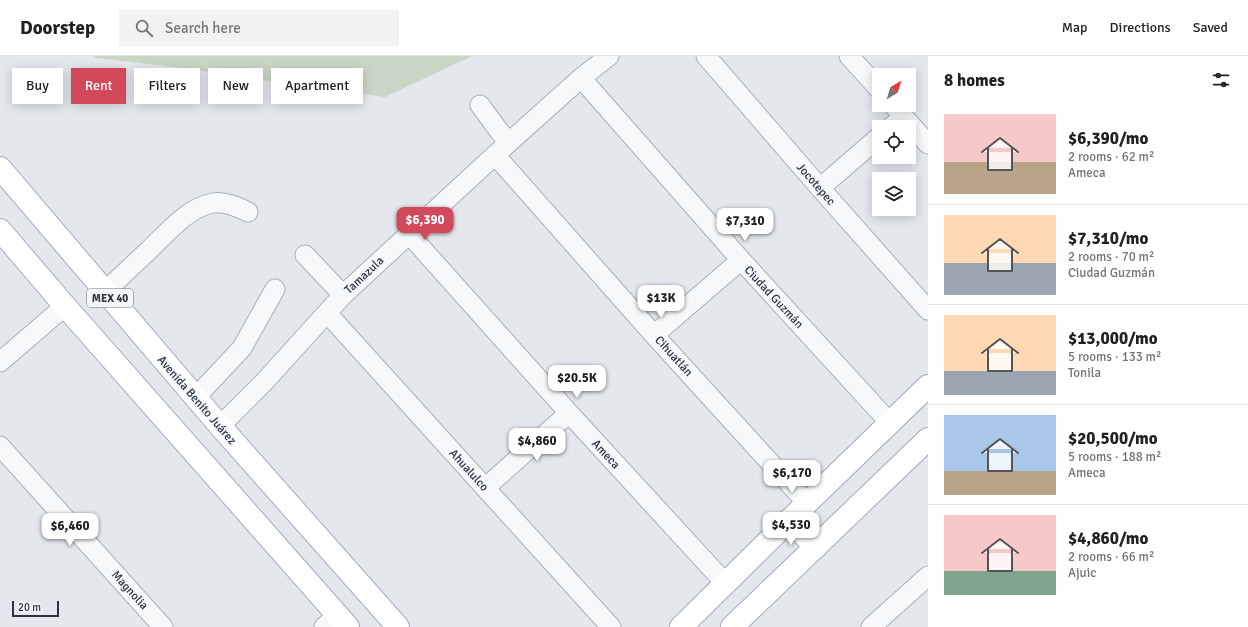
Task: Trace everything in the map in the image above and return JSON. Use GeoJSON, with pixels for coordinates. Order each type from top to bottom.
{"type":"FeatureCollection","features":[{"type":"Feature","properties":{"kind":"main road","name":"Avenida Benito Juárez"},"geometry":{"type":"LineString","coordinates":[[0,168],[195,398],[398,627]]}},
{"type":"Feature","properties":{"kind":"main road","name":"MEX 40"},"geometry":{"type":"LineString","coordinates":[[0,230],[336,623]]}},
{"type":"Feature","properties":{"kind":"main road"},"geometry":{"type":"LineString","coordinates":[[681,627],[928,386]]}},
{"type":"Feature","properties":{"kind":"main road"},"geometry":{"type":"LineString","coordinates":[[732,627],[928,439]]}},
{"type":"Feature","properties":{"kind":"main road"},"geometry":{"type":"LineString","coordinates":[[789,520],[816,547]]}},
{"type":"Feature","properties":{"kind":"street","name":"Tamazula"},"geometry":{"type":"LineString","coordinates":[[220,426],[265,380],[343,294],[509,142],[581,78],[609,56]]}},
{"type":"Feature","properties":{"kind":"street","name":"Jocotepec"},"geometry":{"type":"LineString","coordinates":[[706,56],[928,310]]}},
{"type":"Feature","properties":{"kind":"street"},"geometry":{"type":"LineString","coordinates":[[849,56],[872,81]]}},
{"type":"Feature","properties":{"kind":"street","name":"Ciudad Guzmán"},"geometry":{"type":"LineString","coordinates":[[581,78],[740,260],[890,423]]}},
{"type":"Feature","properties":{"kind":"street"},"geometry":{"type":"LineString","coordinates":[[480,105],[509,142]]}},
{"type":"Feature","properties":{"kind":"street"},"geometry":{"type":"LineString","coordinates":[[896,116],[928,144]]}},
{"type":"Feature","properties":{"kind":"street"},"geometry":{"type":"LineString","coordinates":[[820,188],[872,144]]}},
{"type":"Feature","properties":{"kind":"street","name":"Cihuatlán"},"geometry":{"type":"LineString","coordinates":[[495,155],[654,335],[807,503]]}},
{"type":"Feature","properties":{"kind":"street"},"geometry":{"type":"LineString","coordinates":[[105,292],[175,226],[190,213],[203,205],[215,202],[227,203],[248,212]]}},
{"type":"Feature","properties":{"kind":"street","name":"Ameca"},"geometry":{"type":"LineString","coordinates":[[409,234],[569,413],[725,583]]}},
{"type":"Feature","properties":{"kind":"street"},"geometry":{"type":"LineString","coordinates":[[305,255],[343,294]]}},
{"type":"Feature","properties":{"kind":"street"},"geometry":{"type":"LineString","coordinates":[[654,335],[740,260]]}},
{"type":"Feature","properties":{"kind":"street"},"geometry":{"type":"LineString","coordinates":[[195,398],[242,348],[275,289]]}},
{"type":"Feature","properties":{"kind":"street"},"geometry":{"type":"LineString","coordinates":[[0,362],[65,306]]}},
{"type":"Feature","properties":{"kind":"street","name":"Ahualulco"},"geometry":{"type":"LineString","coordinates":[[327,313],[611,627]]}},
{"type":"Feature","properties":{"kind":"street"},"geometry":{"type":"LineString","coordinates":[[485,488],[569,413]]}},
{"type":"Feature","properties":{"kind":"street","name":"Magnolia"},"geometry":{"type":"LineString","coordinates":[[0,446],[163,627]]}},
{"type":"Feature","properties":{"kind":"street"},"geometry":{"type":"LineString","coordinates":[[871,627],[928,576]]}},
{"type":"Feature","properties":{"kind":"green space"},"geometry":{"type":"Polygon","coordinates":[[[94,56],[472,56],[385,97],[363,94],[363,68],[271,68],[271,81],[263,80],[263,68],[208,68],[208,72],[200,71],[200,68],[179,68],[96,58],[94,56]]]}}]}
